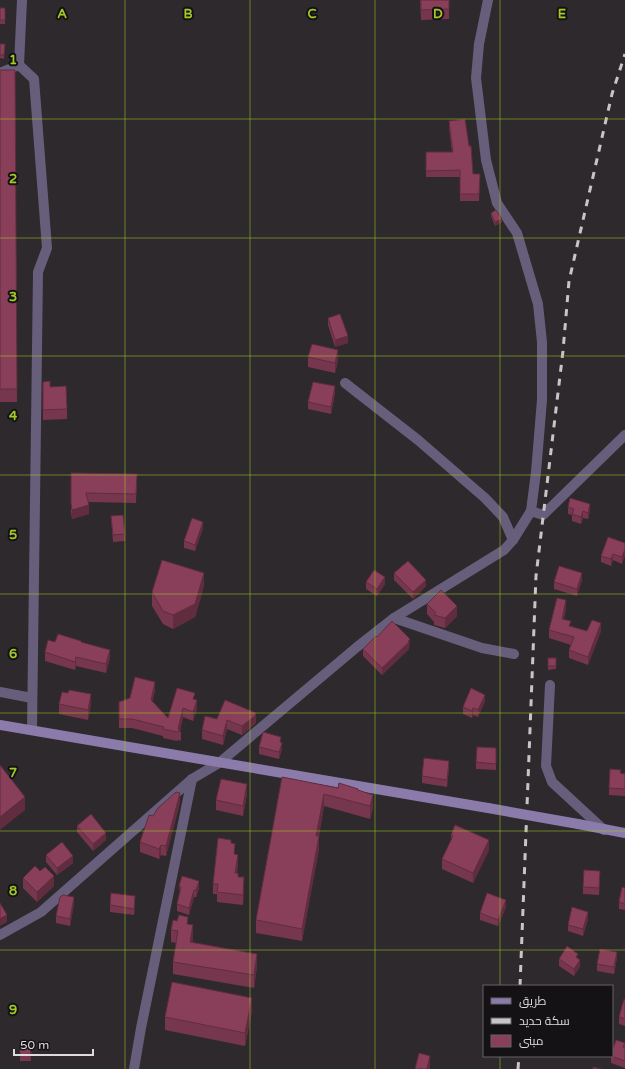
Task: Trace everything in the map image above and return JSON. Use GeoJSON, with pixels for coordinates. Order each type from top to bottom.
{"type":"FeatureCollection","features":[{"type":"Feature","properties":{"kind":"main road"},"geometry":{"type":"LineString","coordinates":[[0,725],[488,808],[625,833]]}},
{"type":"Feature","properties":{"kind":"street"},"geometry":{"type":"LineString","coordinates":[[22,0],[19,65],[34,79],[48,248],[38,272],[32,730]]}},
{"type":"Feature","properties":{"kind":"street"},"geometry":{"type":"LineString","coordinates":[[0,935],[41,912],[192,779],[219,763],[356,647],[394,618],[504,550],[513,540],[531,511],[542,400],[542,342],[538,304],[517,233],[497,203],[486,160],[476,78],[478,44],[488,0]]}},
{"type":"Feature","properties":{"kind":"street"},"geometry":{"type":"LineString","coordinates":[[0,73],[19,65]]}},
{"type":"Feature","properties":{"kind":"street"},"geometry":{"type":"LineString","coordinates":[[345,383],[418,440],[485,498],[503,517],[513,540]]}},
{"type":"Feature","properties":{"kind":"street"},"geometry":{"type":"LineString","coordinates":[[531,511],[543,515],[625,435]]}},
{"type":"Feature","properties":{"kind":"street"},"geometry":{"type":"LineString","coordinates":[[394,618],[482,648],[514,654]]}},
{"type":"Feature","properties":{"kind":"street"},"geometry":{"type":"LineString","coordinates":[[550,685],[546,766],[552,782],[604,830]]}},
{"type":"Feature","properties":{"kind":"street"},"geometry":{"type":"LineString","coordinates":[[0,692],[32,698]]}},
{"type":"Feature","properties":{"kind":"street"},"geometry":{"type":"LineString","coordinates":[[134,1069],[192,779]]}},
{"type":"Feature","properties":{"kind":"building"},"geometry":{"type":"Polygon","coordinates":[[[421,0],[449,0],[449,9],[421,10],[421,0]]]}},
{"type":"Feature","properties":{"kind":"building"},"geometry":{"type":"Polygon","coordinates":[[[0,8],[5,8],[5,20],[0,20],[0,8]]]}},
{"type":"Feature","properties":{"kind":"building"},"geometry":{"type":"Polygon","coordinates":[[[0,44],[5,44],[4,55],[0,55],[0,44]]]}},
{"type":"Feature","properties":{"kind":"building"},"geometry":{"type":"Polygon","coordinates":[[[0,70],[15,70],[17,389],[0,389],[0,70]]]}},
{"type":"Feature","properties":{"kind":"building"},"geometry":{"type":"Polygon","coordinates":[[[465,119],[469,146],[471,146],[473,174],[480,174],[479,194],[460,194],[460,170],[426,171],[426,152],[453,152],[449,121],[465,119]]]}},
{"type":"Feature","properties":{"kind":"building"},"geometry":{"type":"Polygon","coordinates":[[[496,210],[502,219],[495,222],[491,213],[496,210]]]}},
{"type":"Feature","properties":{"kind":"building"},"geometry":{"type":"Polygon","coordinates":[[[340,314],[348,336],[335,340],[328,318],[340,314]]]}},
{"type":"Feature","properties":{"kind":"building"},"geometry":{"type":"Polygon","coordinates":[[[312,344],[338,350],[335,363],[308,357],[312,344]]]}},
{"type":"Feature","properties":{"kind":"building"},"geometry":{"type":"Polygon","coordinates":[[[50,381],[50,387],[66,386],[67,409],[43,410],[43,382],[50,381]]]}},
{"type":"Feature","properties":{"kind":"building"},"geometry":{"type":"Polygon","coordinates":[[[313,382],[335,386],[331,407],[308,402],[313,382]]]}},
{"type":"Feature","properties":{"kind":"building"},"geometry":{"type":"Polygon","coordinates":[[[71,473],[137,474],[136,494],[86,493],[89,505],[72,510],[71,473]]]}},
{"type":"Feature","properties":{"kind":"building"},"geometry":{"type":"Polygon","coordinates":[[[570,498],[590,504],[588,513],[583,511],[581,517],[572,514],[574,509],[568,507],[570,498]]]}},
{"type":"Feature","properties":{"kind":"building"},"geometry":{"type":"Polygon","coordinates":[[[123,515],[125,534],[113,535],[111,516],[123,515]]]}},
{"type":"Feature","properties":{"kind":"building"},"geometry":{"type":"Polygon","coordinates":[[[192,518],[203,522],[195,545],[184,541],[192,518]]]}},
{"type":"Feature","properties":{"kind":"building"},"geometry":{"type":"Polygon","coordinates":[[[608,537],[625,543],[625,549],[622,557],[613,554],[611,559],[601,556],[608,537]]]}},
{"type":"Feature","properties":{"kind":"building"},"geometry":{"type":"Polygon","coordinates":[[[162,560],[204,573],[195,604],[173,615],[163,611],[152,592],[162,560]]]}},
{"type":"Feature","properties":{"kind":"building"},"geometry":{"type":"Polygon","coordinates":[[[408,561],[426,580],[413,592],[394,573],[408,561]]]}},
{"type":"Feature","properties":{"kind":"building"},"geometry":{"type":"Polygon","coordinates":[[[559,566],[582,573],[577,589],[554,582],[559,566]]]}},
{"type":"Feature","properties":{"kind":"building"},"geometry":{"type":"Polygon","coordinates":[[[374,570],[385,577],[377,589],[366,582],[374,570]]]}},
{"type":"Feature","properties":{"kind":"building"},"geometry":{"type":"Polygon","coordinates":[[[441,590],[457,606],[445,618],[434,615],[436,613],[427,604],[441,590]]]}},
{"type":"Feature","properties":{"kind":"building"},"geometry":{"type":"Polygon","coordinates":[[[557,598],[566,600],[562,619],[571,621],[569,626],[587,631],[592,620],[601,623],[588,657],[569,650],[574,637],[549,630],[557,598]]]}},
{"type":"Feature","properties":{"kind":"building"},"geometry":{"type":"Polygon","coordinates":[[[392,621],[410,639],[408,641],[409,642],[382,668],[363,649],[392,621]]]}},
{"type":"Feature","properties":{"kind":"building"},"geometry":{"type":"Polygon","coordinates":[[[58,634],[110,650],[106,664],[76,657],[75,662],[45,652],[48,640],[55,642],[58,634]]]}},
{"type":"Feature","properties":{"kind":"building"},"geometry":{"type":"Polygon","coordinates":[[[548,658],[556,658],[556,666],[548,666],[548,658]]]}},
{"type":"Feature","properties":{"kind":"building"},"geometry":{"type":"Polygon","coordinates":[[[135,677],[155,682],[151,700],[168,718],[177,688],[195,693],[193,699],[197,700],[193,712],[183,708],[178,729],[181,732],[163,729],[164,727],[132,719],[119,719],[119,702],[130,698],[135,677]]]}},
{"type":"Feature","properties":{"kind":"building"},"geometry":{"type":"Polygon","coordinates":[[[471,688],[485,695],[478,710],[473,708],[472,711],[463,707],[471,688]]]}},
{"type":"Feature","properties":{"kind":"building"},"geometry":{"type":"Polygon","coordinates":[[[69,690],[91,694],[88,710],[59,704],[62,692],[68,693],[69,690]]]}},
{"type":"Feature","properties":{"kind":"building"},"geometry":{"type":"Polygon","coordinates":[[[225,700],[256,713],[255,716],[242,726],[227,720],[223,736],[202,730],[205,716],[217,719],[225,700]]]}},
{"type":"Feature","properties":{"kind":"building"},"geometry":{"type":"Polygon","coordinates":[[[263,732],[281,737],[280,742],[282,743],[279,752],[259,747],[263,732]]]}},
{"type":"Feature","properties":{"kind":"building"},"geometry":{"type":"Polygon","coordinates":[[[477,747],[496,748],[496,764],[476,762],[477,747]]]}},
{"type":"Feature","properties":{"kind":"building"},"geometry":{"type":"Polygon","coordinates":[[[424,758],[449,761],[447,780],[422,776],[424,758]]]}},
{"type":"Feature","properties":{"kind":"building"},"geometry":{"type":"Polygon","coordinates":[[[0,765],[25,797],[0,817],[0,765]]]}},
{"type":"Feature","properties":{"kind":"building"},"geometry":{"type":"Polygon","coordinates":[[[610,769],[621,770],[620,773],[625,774],[625,789],[609,788],[610,769]]]}},
{"type":"Feature","properties":{"kind":"building"},"geometry":{"type":"Polygon","coordinates":[[[282,777],[338,788],[339,783],[373,795],[370,806],[324,794],[316,836],[319,836],[302,929],[256,920],[282,777]]]}},
{"type":"Feature","properties":{"kind":"building"},"geometry":{"type":"Polygon","coordinates":[[[221,779],[247,784],[243,806],[216,800],[221,779]]]}},
{"type":"Feature","properties":{"kind":"building"},"geometry":{"type":"Polygon","coordinates":[[[176,792],[180,793],[166,846],[161,845],[159,849],[140,842],[149,815],[153,816],[158,808],[176,792]]]}},
{"type":"Feature","properties":{"kind":"building"},"geometry":{"type":"Polygon","coordinates":[[[91,814],[106,833],[93,844],[77,826],[91,814]]]}},
{"type":"Feature","properties":{"kind":"building"},"geometry":{"type":"Polygon","coordinates":[[[455,825],[489,840],[473,873],[442,859],[453,836],[451,835],[455,825]]]}},
{"type":"Feature","properties":{"kind":"building"},"geometry":{"type":"Polygon","coordinates":[[[218,838],[231,840],[231,843],[235,844],[234,854],[238,855],[235,873],[238,873],[238,877],[244,877],[243,895],[217,892],[218,884],[213,884],[218,838]]]}},
{"type":"Feature","properties":{"kind":"building"},"geometry":{"type":"Polygon","coordinates":[[[62,842],[73,856],[57,868],[46,855],[62,842]]]}},
{"type":"Feature","properties":{"kind":"building"},"geometry":{"type":"Polygon","coordinates":[[[35,866],[40,871],[45,867],[54,876],[37,892],[23,878],[35,866]]]}},
{"type":"Feature","properties":{"kind":"building"},"geometry":{"type":"Polygon","coordinates":[[[584,870],[600,871],[599,888],[583,887],[584,870]]]}},
{"type":"Feature","properties":{"kind":"building"},"geometry":{"type":"Polygon","coordinates":[[[182,876],[199,881],[196,890],[194,890],[189,908],[177,904],[182,876]]]}},
{"type":"Feature","properties":{"kind":"building"},"geometry":{"type":"Polygon","coordinates":[[[622,887],[625,888],[625,904],[619,902],[622,887]]]}},
{"type":"Feature","properties":{"kind":"building"},"geometry":{"type":"Polygon","coordinates":[[[111,893],[135,896],[134,909],[110,905],[111,893]]]}},
{"type":"Feature","properties":{"kind":"building"},"geometry":{"type":"Polygon","coordinates":[[[487,893],[506,900],[498,920],[480,913],[487,893]]]}},
{"type":"Feature","properties":{"kind":"building"},"geometry":{"type":"Polygon","coordinates":[[[63,895],[74,897],[70,919],[56,916],[60,897],[63,895]]]}},
{"type":"Feature","properties":{"kind":"building"},"geometry":{"type":"Polygon","coordinates":[[[0,903],[7,915],[0,919],[0,903]]]}},
{"type":"Feature","properties":{"kind":"building"},"geometry":{"type":"Polygon","coordinates":[[[572,907],[588,912],[583,929],[568,925],[572,907]]]}},
{"type":"Feature","properties":{"kind":"building"},"geometry":{"type":"Polygon","coordinates":[[[179,915],[188,917],[187,924],[193,925],[190,942],[257,954],[254,975],[173,962],[178,931],[171,930],[173,920],[177,921],[179,915]]]}},
{"type":"Feature","properties":{"kind":"building"},"geometry":{"type":"Polygon","coordinates":[[[567,946],[578,954],[576,957],[580,960],[574,969],[559,959],[567,946]]]}},
{"type":"Feature","properties":{"kind":"building"},"geometry":{"type":"Polygon","coordinates":[[[600,949],[617,952],[614,967],[597,964],[600,949]]]}},
{"type":"Feature","properties":{"kind":"building"},"geometry":{"type":"Polygon","coordinates":[[[172,982],[252,998],[245,1033],[165,1017],[172,982]]]}},
{"type":"Feature","properties":{"kind":"building"},"geometry":{"type":"Polygon","coordinates":[[[624,999],[625,1000],[625,1019],[619,1017],[624,999]]]}},
{"type":"Feature","properties":{"kind":"building"},"geometry":{"type":"Polygon","coordinates":[[[616,1040],[625,1043],[623,1047],[625,1048],[625,1061],[613,1057],[613,1049],[616,1040]]]}},
{"type":"Feature","properties":{"kind":"building"},"geometry":{"type":"Polygon","coordinates":[[[30,1041],[31,1054],[20,1055],[20,1042],[30,1041]]]}},
{"type":"Feature","properties":{"kind":"building"},"geometry":{"type":"Polygon","coordinates":[[[419,1053],[430,1056],[427,1069],[415,1069],[419,1053]]]}},
{"type":"Feature","properties":{"kind":"railway"},"geometry":{"type":"LineString","coordinates":[[520,985],[536,576],[563,351],[569,281],[612,94],[625,54]]}},
{"type":"Feature","properties":{"kind":"railway"},"geometry":{"type":"LineString","coordinates":[[518,1069],[519,1057]]}}]}
